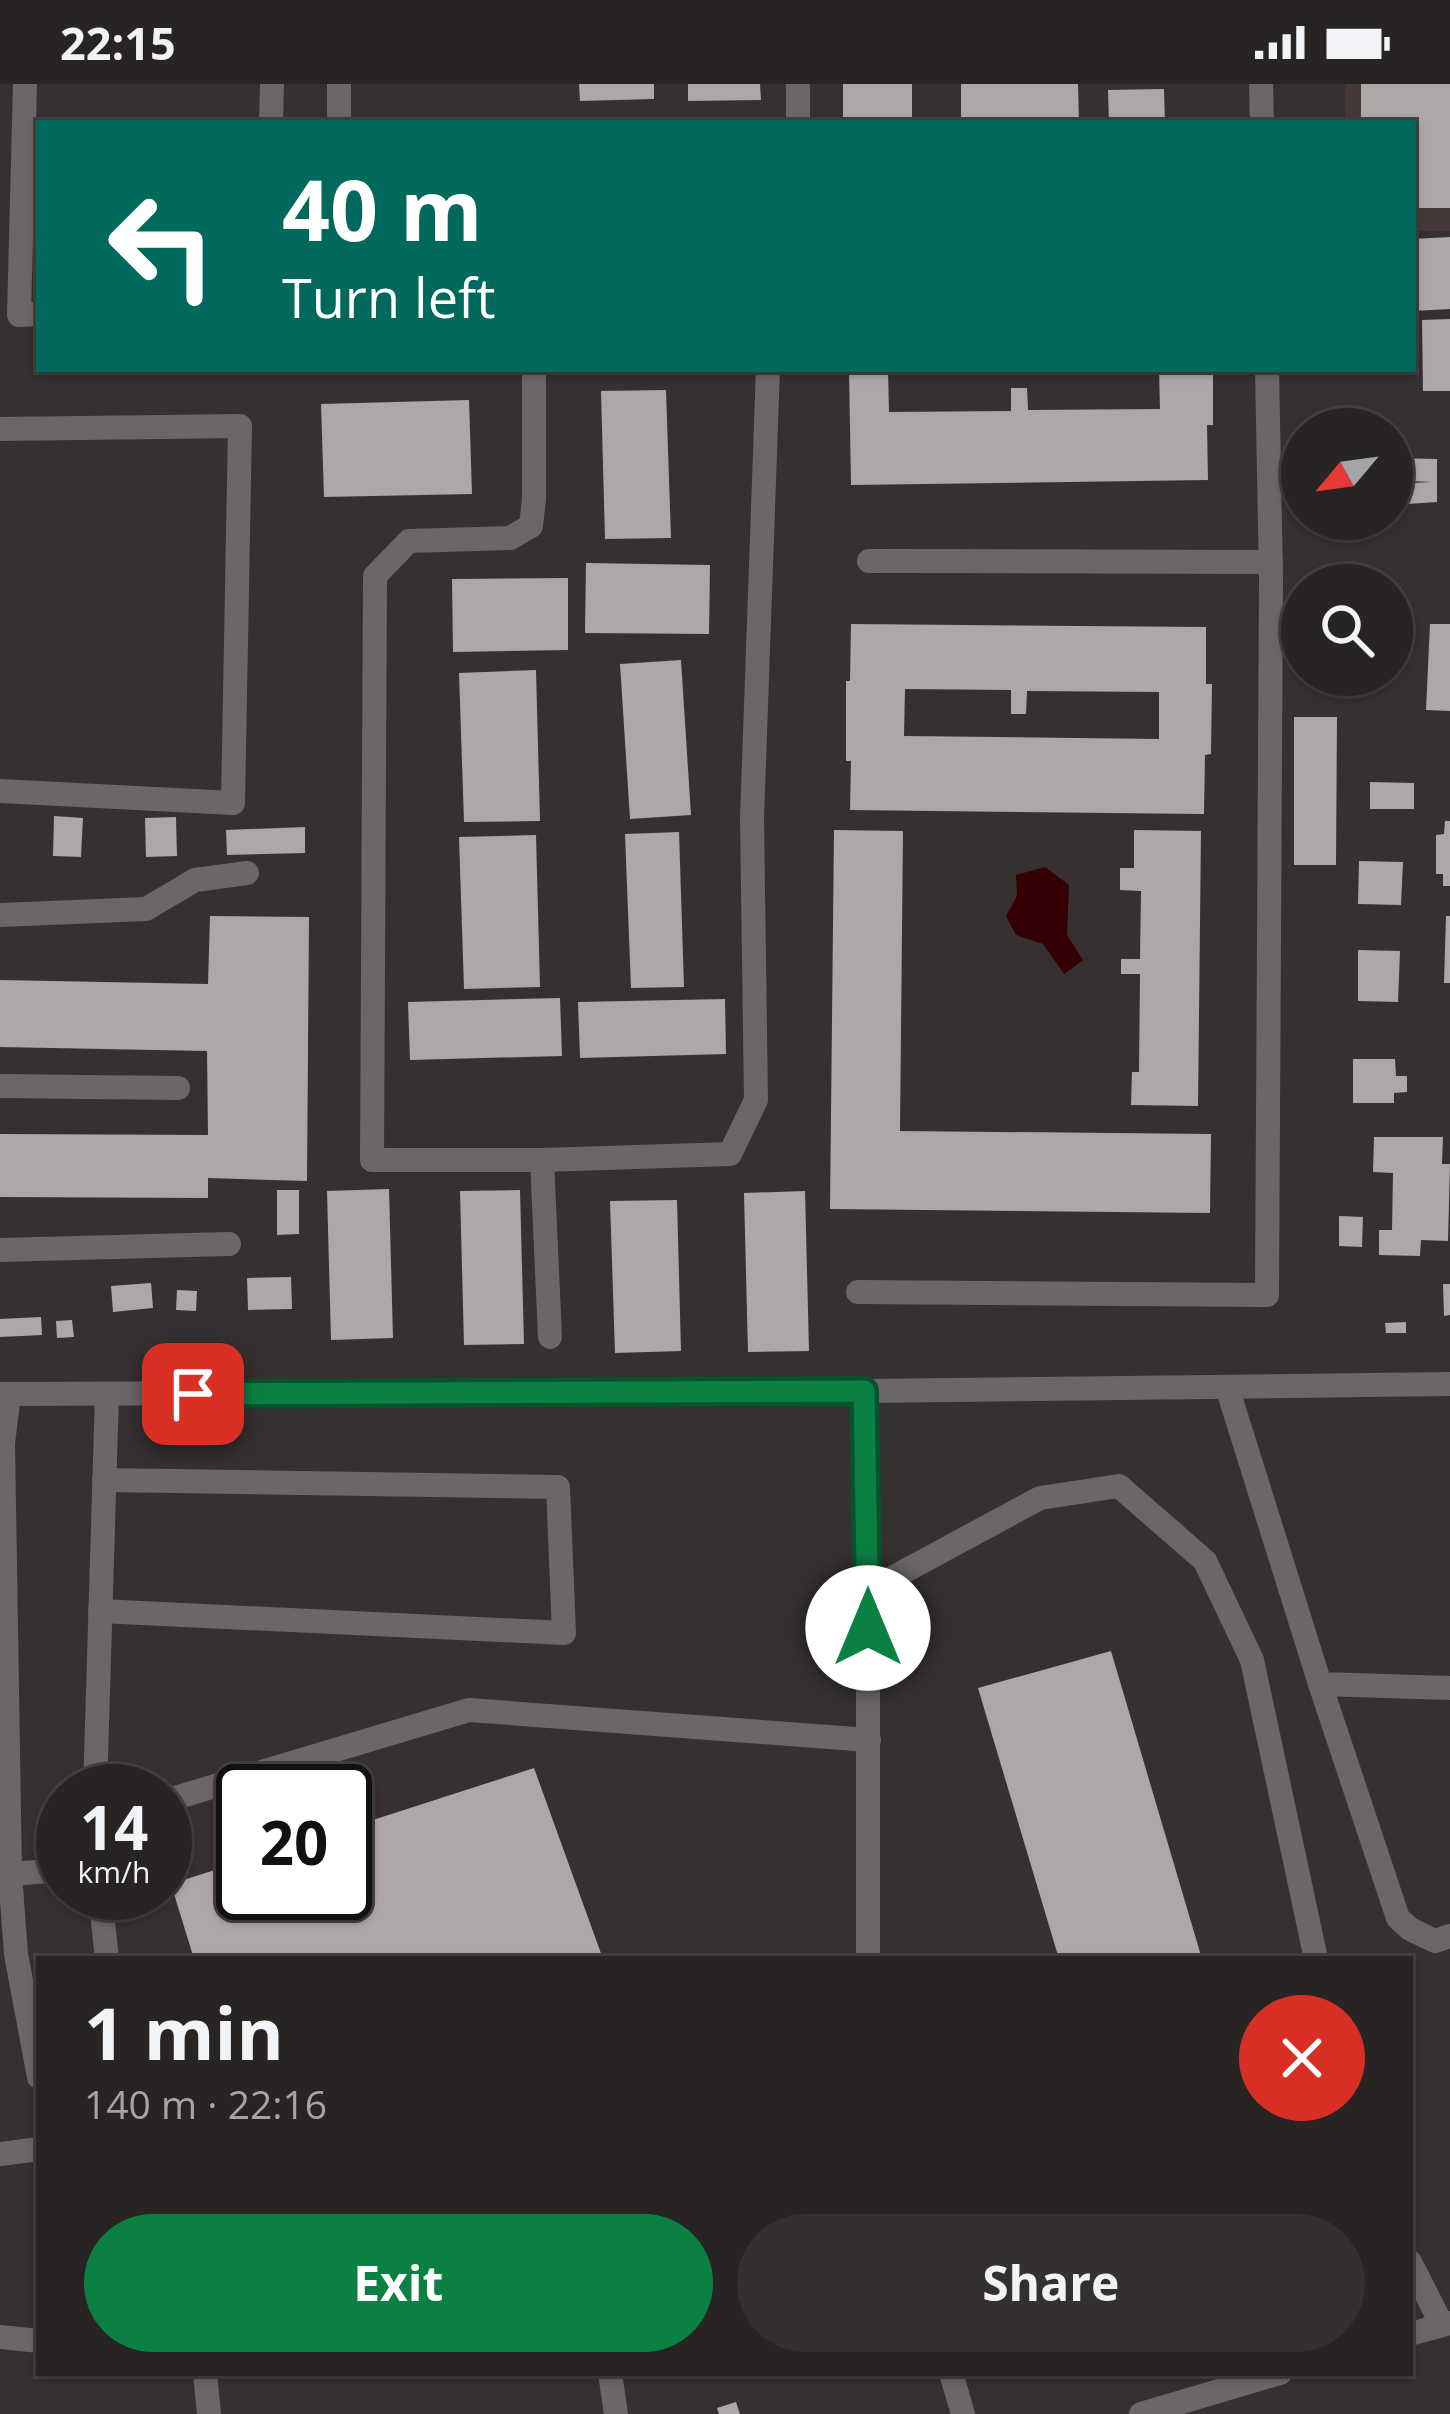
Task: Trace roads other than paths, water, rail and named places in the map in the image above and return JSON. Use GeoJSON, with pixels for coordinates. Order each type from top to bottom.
{"type":"FeatureCollection","features":[{"type":"Feature","properties":{"kind":"lane"},"geometry":{"type":"LineString","coordinates":[[25,84],[19,315],[36,314]]}},
{"type":"Feature","properties":{"kind":"lane"},"geometry":{"type":"LineString","coordinates":[[272,84],[272,120]]}},
{"type":"Feature","properties":{"kind":"lane"},"geometry":{"type":"LineString","coordinates":[[339,84],[339,120]]}},
{"type":"Feature","properties":{"kind":"lane"},"geometry":{"type":"LineString","coordinates":[[798,84],[798,120]]}},
{"type":"Feature","properties":{"kind":"lane"},"geometry":{"type":"LineString","coordinates":[[1261,84],[1262,120]]}},
{"type":"Feature","properties":{"kind":"lane"},"geometry":{"type":"LineString","coordinates":[[534,372],[531,526],[510,538],[409,541],[375,576],[372,1160],[730,1154],[756,1100],[752,818],[768,372]]}},
{"type":"Feature","properties":{"kind":"lane"},"geometry":{"type":"LineString","coordinates":[[858,1292],[1267,1294],[1271,562],[1267,372]]}},
{"type":"Feature","properties":{"kind":"lane"},"geometry":{"type":"LineString","coordinates":[[0,429],[240,426],[233,803],[0,790]]}},
{"type":"Feature","properties":{"kind":"lane"},"geometry":{"type":"LineString","coordinates":[[869,561],[1271,562]]}},
{"type":"Feature","properties":{"kind":"lane"},"geometry":{"type":"LineString","coordinates":[[0,915],[146,909],[195,880],[247,874]]}},
{"type":"Feature","properties":{"kind":"lane"},"geometry":{"type":"LineString","coordinates":[[0,1086],[178,1088]]}},
{"type":"Feature","properties":{"kind":"lane"},"geometry":{"type":"LineString","coordinates":[[542,1160],[550,1336]]}},
{"type":"Feature","properties":{"kind":"lane"},"geometry":{"type":"LineString","coordinates":[[0,1250],[229,1244]]}},
{"type":"Feature","properties":{"kind":"lane"},"geometry":{"type":"LineString","coordinates":[[36,2061],[16,1954],[10,1874],[4,1394],[1450,1384]]}},
{"type":"Feature","properties":{"kind":"lane"},"geometry":{"type":"LineString","coordinates":[[1228,1387],[1398,1918],[1435,1941],[1450,1936]]}},
{"type":"Feature","properties":{"kind":"lane"},"geometry":{"type":"LineString","coordinates":[[864,1391],[868,1956]]}},
{"type":"Feature","properties":{"kind":"lane"},"geometry":{"type":"LineString","coordinates":[[96,1764],[106,1394]]}},
{"type":"Feature","properties":{"kind":"lane"},"geometry":{"type":"LineString","coordinates":[[100,1611],[564,1633],[558,1487],[104,1480]]}},
{"type":"Feature","properties":{"kind":"lane"},"geometry":{"type":"LineString","coordinates":[[868,1591],[1040,1498],[1119,1486],[1205,1561],[1252,1660],[1315,1956]]}},
{"type":"Feature","properties":{"kind":"lane"},"geometry":{"type":"LineString","coordinates":[[1320,1684],[1450,1688]]}},
{"type":"Feature","properties":{"kind":"lane"},"geometry":{"type":"LineString","coordinates":[[192,1793],[469,1710],[869,1740]]}},
{"type":"Feature","properties":{"kind":"lane"},"geometry":{"type":"LineString","coordinates":[[10,1874],[36,1872]]}},
{"type":"Feature","properties":{"kind":"lane"},"geometry":{"type":"LineString","coordinates":[[103,1920],[107,1956]]}},
{"type":"Feature","properties":{"kind":"lane"},"geometry":{"type":"LineString","coordinates":[[0,2154],[36,2149]]}},
{"type":"Feature","properties":{"kind":"lane"},"geometry":{"type":"LineString","coordinates":[[1413,2267],[1446,2324],[1413,2334]]}},
{"type":"Feature","properties":{"kind":"lane"},"geometry":{"type":"LineString","coordinates":[[0,2336],[36,2341]]}},
{"type":"Feature","properties":{"kind":"lane"},"geometry":{"type":"LineString","coordinates":[[205,2376],[209,2414]]}},
{"type":"Feature","properties":{"kind":"lane"},"geometry":{"type":"LineString","coordinates":[[610,2376],[616,2414]]}},
{"type":"Feature","properties":{"kind":"lane"},"geometry":{"type":"LineString","coordinates":[[952,2376],[964,2414]]}},
{"type":"Feature","properties":{"kind":"lane"},"geometry":{"type":"LineString","coordinates":[[1141,2414],[1270,2376]]}}]}
